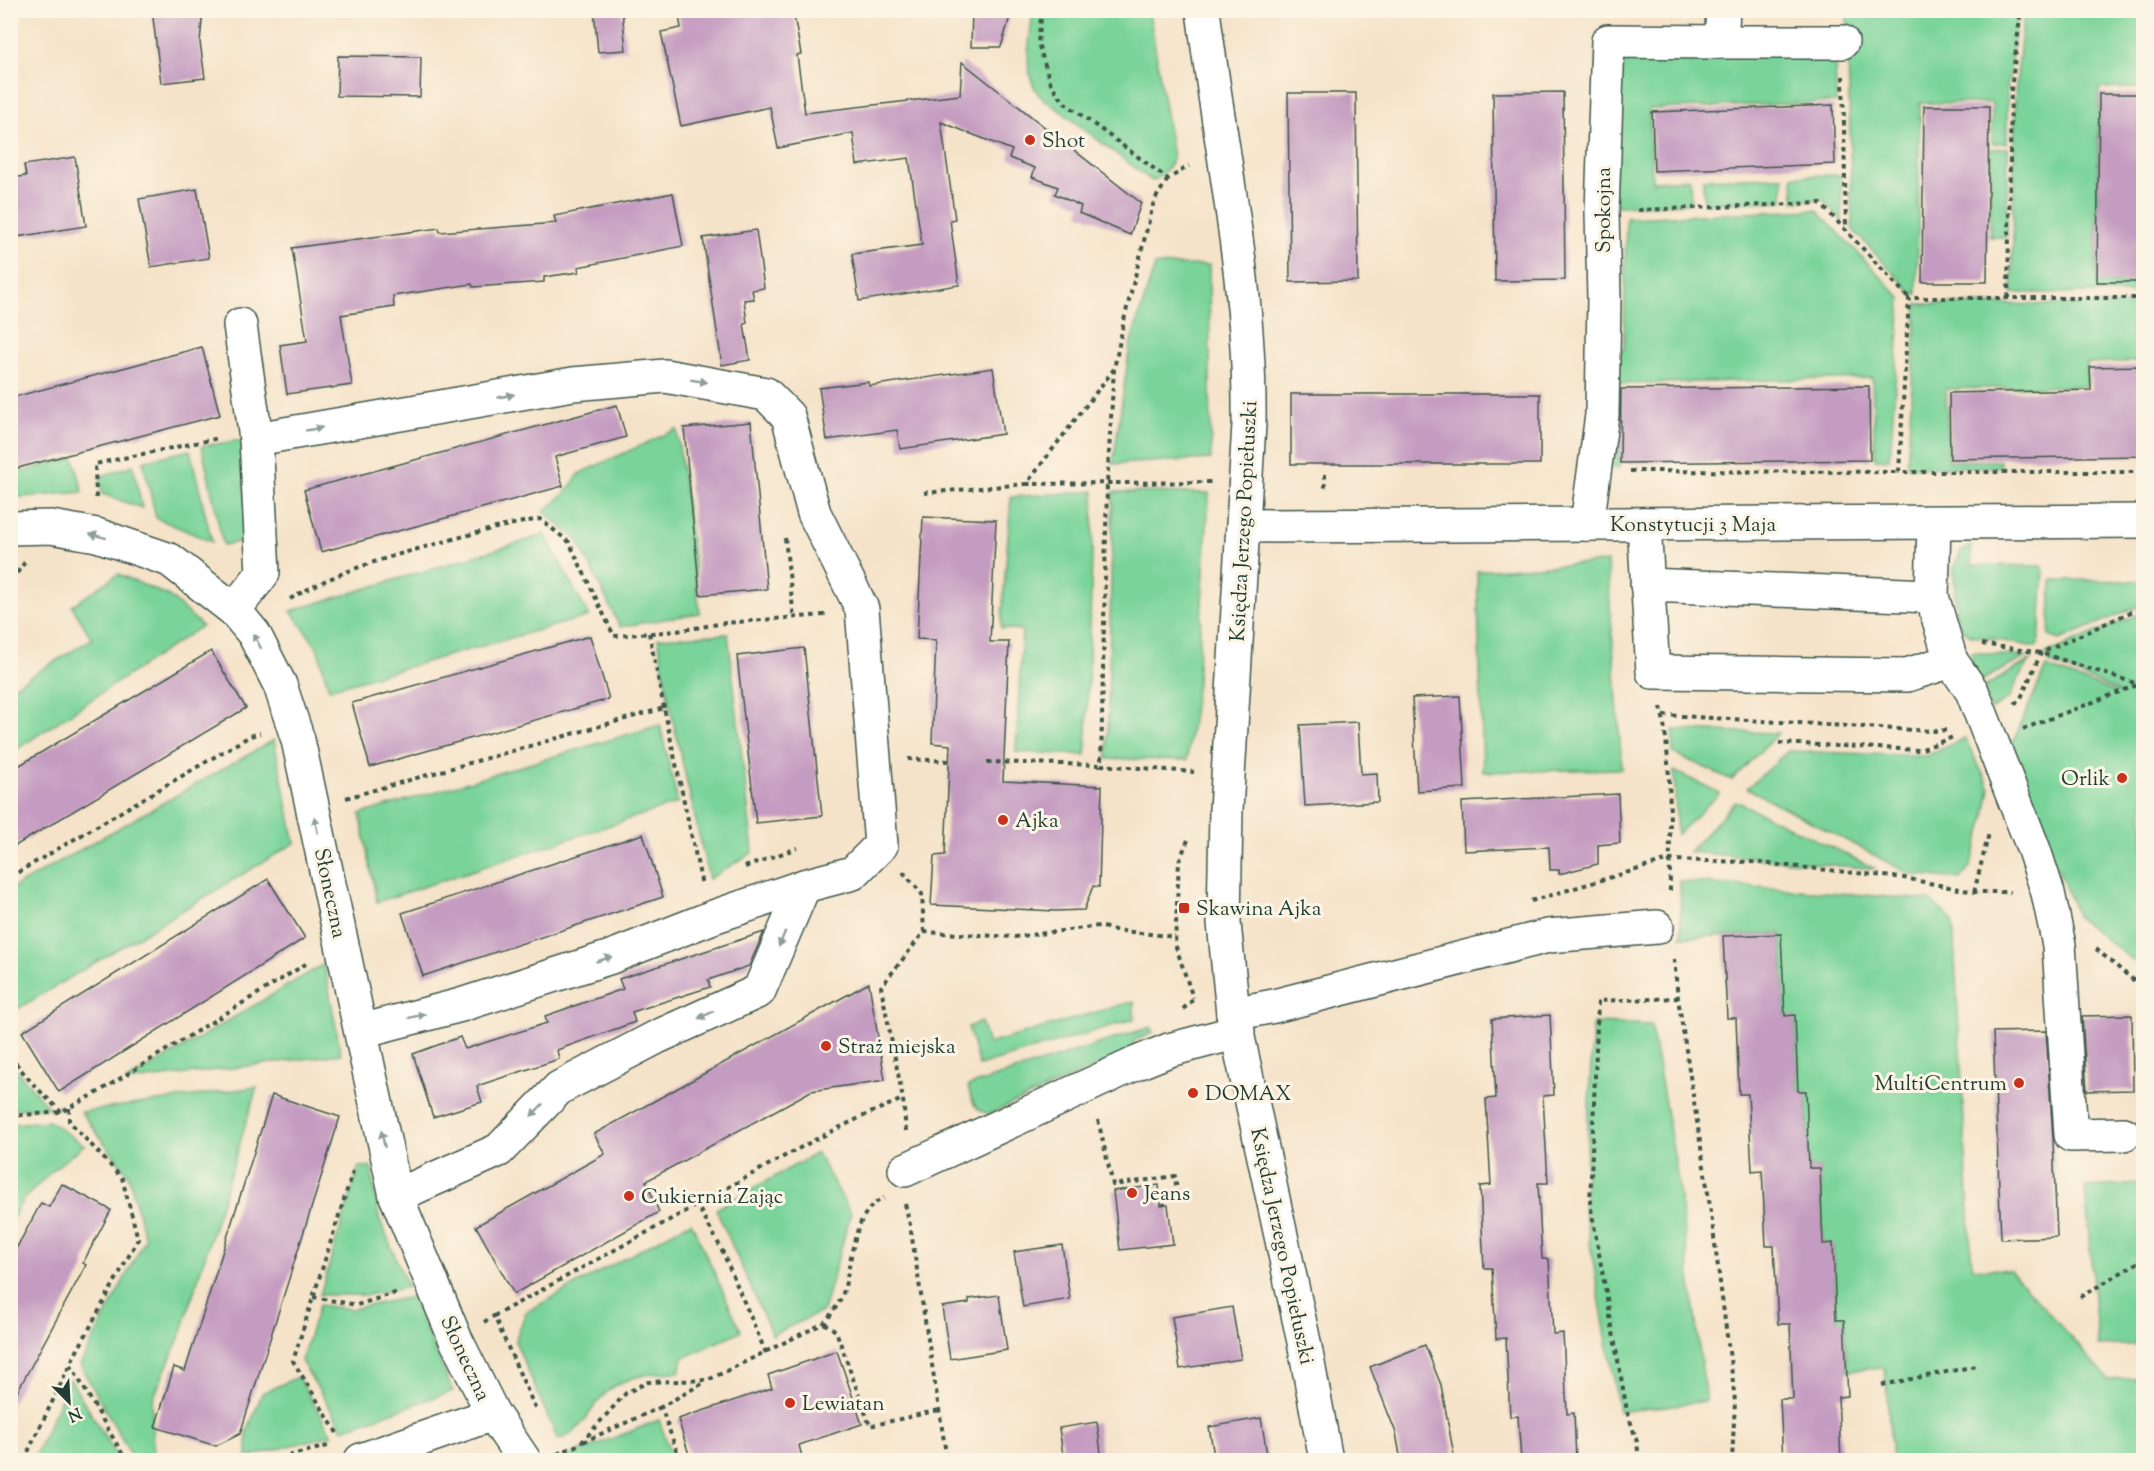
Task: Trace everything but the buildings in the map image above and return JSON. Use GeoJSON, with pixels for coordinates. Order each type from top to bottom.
{"type":"FeatureCollection","features":[{"type":"Feature","properties":{"kind":"street","name":"Księdza Jerzego Popiełuszki"},"geometry":{"type":"LineString","coordinates":[[1203,10],[1233,209],[1250,378],[1244,526],[1226,821],[1224,923],[1235,1023],[1304,1342],[1326,1461]]}},
{"type":"Feature","properties":{"kind":"street"},"geometry":{"type":"LineString","coordinates":[[1723,10],[1721,42],[1842,42]]}},
{"type":"Feature","properties":{"kind":"street","name":"Spokojna"},"geometry":{"type":"LineString","coordinates":[[1587,524],[1602,415],[1605,298],[1602,199],[1608,41],[1721,42]]}},
{"type":"Feature","properties":{"kind":"street"},"geometry":{"type":"LineString","coordinates":[[234,610],[263,573],[256,435],[240,325]]}},
{"type":"Feature","properties":{"kind":"street"},"geometry":{"type":"LineString","coordinates":[[256,435],[573,384],[665,376],[766,394],[788,416],[814,513],[862,609],[881,845],[853,873],[804,886],[713,917],[611,957],[461,1005],[360,1031]]}},
{"type":"Feature","properties":{"kind":"street","name":"Konstytucji 3 Maja"},"geometry":{"type":"LineString","coordinates":[[1244,526],[2144,521]]}},
{"type":"Feature","properties":{"kind":"street"},"geometry":{"type":"LineString","coordinates":[[1934,523],[1932,596],[1948,649],[1972,691],[2034,850],[2048,893],[2059,945],[2071,1135],[2124,1134]]}},
{"type":"Feature","properties":{"kind":"street"},"geometry":{"type":"LineString","coordinates":[[1644,524],[1653,672],[1907,675],[1948,649]]}},
{"type":"Feature","properties":{"kind":"street","name":"Słoneczna"},"geometry":{"type":"LineString","coordinates":[[10,528],[51,527],[97,535],[170,560],[234,610],[254,634],[280,685],[298,740],[396,1196],[455,1338],[493,1414],[537,1459]]}},
{"type":"Feature","properties":{"kind":"street"},"geometry":{"type":"LineString","coordinates":[[1647,585],[1932,596]]}},
{"type":"Feature","properties":{"kind":"street"},"geometry":{"type":"LineString","coordinates":[[396,1196],[499,1150],[559,1088],[657,1037],[759,990],[804,886]]}},
{"type":"Feature","properties":{"kind":"street"},"geometry":{"type":"LineString","coordinates":[[903,1180],[1137,1063],[1274,1006],[1548,936],[1667,928]]}},
{"type":"Feature","properties":{"kind":"street"},"geometry":{"type":"LineString","coordinates":[[352,1451],[493,1414]]}},
{"type":"Feature","properties":{"kind":"path"},"geometry":{"type":"LineString","coordinates":[[1042,10],[1038,43],[1051,84],[1065,103],[1168,179]]}},
{"type":"Feature","properties":{"kind":"path"},"geometry":{"type":"LineString","coordinates":[[2008,298],[2012,90],[2021,10]]}},
{"type":"Feature","properties":{"kind":"path"},"geometry":{"type":"LineString","coordinates":[[1842,42],[1846,231]]}},
{"type":"Feature","properties":{"kind":"path"},"geometry":{"type":"LineString","coordinates":[[1101,765],[1107,484],[1114,369],[1152,208],[1168,179],[1191,165]]}},
{"type":"Feature","properties":{"kind":"path"},"geometry":{"type":"LineString","coordinates":[[1629,211],[1820,203],[1909,298],[1899,472]]}},
{"type":"Feature","properties":{"kind":"path"},"geometry":{"type":"LineString","coordinates":[[1909,298],[2144,298]]}},
{"type":"Feature","properties":{"kind":"path"},"geometry":{"type":"LineString","coordinates":[[1026,484],[1114,369]]}},
{"type":"Feature","properties":{"kind":"path"},"geometry":{"type":"LineString","coordinates":[[97,509],[95,464],[256,435]]}},
{"type":"Feature","properties":{"kind":"path"},"geometry":{"type":"LineString","coordinates":[[1626,471],[2144,472]]}},
{"type":"Feature","properties":{"kind":"path"},"geometry":{"type":"LineString","coordinates":[[924,493],[1026,484],[1220,482]]}},
{"type":"Feature","properties":{"kind":"path"},"geometry":{"type":"LineString","coordinates":[[286,601],[314,585],[366,563],[501,526],[540,519],[569,542],[614,636],[725,623],[824,615],[825,626]]}},
{"type":"Feature","properties":{"kind":"path"},"geometry":{"type":"LineString","coordinates":[[10,578],[14,577],[26,561]]}},
{"type":"Feature","properties":{"kind":"path"},"geometry":{"type":"LineString","coordinates":[[2009,710],[2021,698],[2029,676],[2042,653],[2144,606]]}},
{"type":"Feature","properties":{"kind":"path"},"geometry":{"type":"LineString","coordinates":[[650,633],[663,708],[705,896]]}},
{"type":"Feature","properties":{"kind":"path"},"geometry":{"type":"LineString","coordinates":[[1948,649],[2042,653],[2142,685]]}},
{"type":"Feature","properties":{"kind":"path"},"geometry":{"type":"LineString","coordinates":[[1653,672],[1663,715],[1668,758],[1667,928],[1710,1206],[1733,1382],[1735,1402],[1732,1461]]}},
{"type":"Feature","properties":{"kind":"path"},"geometry":{"type":"LineString","coordinates":[[2002,766],[2005,745],[2010,734],[2142,685]]}},
{"type":"Feature","properties":{"kind":"path"},"geometry":{"type":"LineString","coordinates":[[345,798],[663,708]]}},
{"type":"Feature","properties":{"kind":"path"},"geometry":{"type":"LineString","coordinates":[[1663,715],[1931,731],[1952,730]]}},
{"type":"Feature","properties":{"kind":"path"},"geometry":{"type":"LineString","coordinates":[[10,877],[250,736],[261,733]]}},
{"type":"Feature","properties":{"kind":"path"},"geometry":{"type":"LineString","coordinates":[[1779,743],[1920,750],[1962,733]]}},
{"type":"Feature","properties":{"kind":"path"},"geometry":{"type":"LineString","coordinates":[[987,762],[1101,765],[1197,772]]}},
{"type":"Feature","properties":{"kind":"path"},"geometry":{"type":"LineString","coordinates":[[343,787],[347,808]]}},
{"type":"Feature","properties":{"kind":"path"},"geometry":{"type":"LineString","coordinates":[[1190,830],[1179,861],[1175,944],[1193,998]]}},
{"type":"Feature","properties":{"kind":"path"},"geometry":{"type":"LineString","coordinates":[[881,845],[922,894],[924,932],[880,987],[903,1099],[906,1132]]}},
{"type":"Feature","properties":{"kind":"path"},"geometry":{"type":"LineString","coordinates":[[740,870],[748,864],[802,847]]}},
{"type":"Feature","properties":{"kind":"path"},"geometry":{"type":"LineString","coordinates":[[1669,860],[1751,862],[1904,878],[1974,892],[2048,893]]}},
{"type":"Feature","properties":{"kind":"path"},"geometry":{"type":"LineString","coordinates":[[924,932],[1015,937],[1100,926],[1175,937]]}},
{"type":"Feature","properties":{"kind":"path"},"geometry":{"type":"LineString","coordinates":[[10,1116],[61,1112],[69,1108],[310,962]]}},
{"type":"Feature","properties":{"kind":"path"},"geometry":{"type":"LineString","coordinates":[[1639,1461],[1637,1442],[1627,1411],[1590,1203],[1598,1001],[1678,998]]}},
{"type":"Feature","properties":{"kind":"path"},"geometry":{"type":"LineString","coordinates":[[10,1056],[32,1083],[61,1112]]}},
{"type":"Feature","properties":{"kind":"path"},"geometry":{"type":"LineString","coordinates":[[494,1316],[828,1132],[903,1099]]}},
{"type":"Feature","properties":{"kind":"path"},"geometry":{"type":"LineString","coordinates":[[24,1461],[70,1364],[138,1239],[122,1178],[69,1121],[69,1108]]}},
{"type":"Feature","properties":{"kind":"path"},"geometry":{"type":"LineString","coordinates":[[1096,1113],[1113,1185],[1175,1176],[1177,1192],[1161,1194],[1164,1206]]}},
{"type":"Feature","properties":{"kind":"path"},"geometry":{"type":"LineString","coordinates":[[352,1451],[293,1361],[356,1162]]}},
{"type":"Feature","properties":{"kind":"path"},"geometry":{"type":"LineString","coordinates":[[537,1459],[580,1443],[661,1407],[708,1380],[824,1323],[836,1310],[843,1294],[861,1218],[878,1200],[903,1180],[946,1461]]}},
{"type":"Feature","properties":{"kind":"path"},"geometry":{"type":"LineString","coordinates":[[1126,1183],[1127,1189]]}},
{"type":"Feature","properties":{"kind":"path"},"geometry":{"type":"LineString","coordinates":[[697,1205],[721,1248],[766,1353]]}},
{"type":"Feature","properties":{"kind":"path"},"geometry":{"type":"LineString","coordinates":[[2080,1297],[2144,1259]]}},
{"type":"Feature","properties":{"kind":"path"},"geometry":{"type":"LineString","coordinates":[[313,1297],[357,1305],[399,1292]]}},
{"type":"Feature","properties":{"kind":"path"},"geometry":{"type":"LineString","coordinates":[[824,1323],[836,1331],[870,1426],[939,1410]]}},
{"type":"Feature","properties":{"kind":"path"},"geometry":{"type":"LineString","coordinates":[[70,1364],[126,1461]]}},
{"type":"Feature","properties":{"kind":"path"},"geometry":{"type":"LineString","coordinates":[[1882,1385],[1976,1366]]}},
{"type":"Feature","properties":{"kind":"path"},"geometry":{"type":"LineString","coordinates":[[580,1443],[626,1393],[648,1382],[708,1380]]}},
{"type":"Feature","properties":{"kind":"path"},"geometry":{"type":"LineString","coordinates":[[661,1407],[680,1461]]}},
{"type":"Feature","properties":{"kind":"green space"},"geometry":{"type":"Polygon","coordinates":[[[1033,11],[1149,11],[1173,157],[1162,175],[1152,181],[1039,95],[1033,85],[1028,65],[1033,11]]]}},
{"type":"Feature","properties":{"kind":"green space"},"geometry":{"type":"Polygon","coordinates":[[[1847,11],[2018,11],[2007,90],[2007,143],[1992,143],[1992,103],[1920,103],[1917,294],[1912,293],[1852,229],[1847,11]]]}},
{"type":"Feature","properties":{"kind":"green space"},"geometry":{"type":"Polygon","coordinates":[[[2024,11],[2143,11],[2143,88],[2099,88],[2096,283],[2143,284],[2143,293],[2012,293],[2015,94],[2024,11]]]}},
{"type":"Feature","properties":{"kind":"green space"},"geometry":{"type":"Polygon","coordinates":[[[1835,48],[1836,102],[1649,109],[1652,181],[1690,179],[1691,203],[1594,207],[1598,49],[1835,48]]]}},
{"type":"Feature","properties":{"kind":"green space"},"geometry":{"type":"Polygon","coordinates":[[[2008,148],[2007,237],[1990,237],[1991,149],[2008,148]]]}},
{"type":"Feature","properties":{"kind":"green space"},"geometry":{"type":"Polygon","coordinates":[[[1841,175],[1842,221],[1823,200],[1794,201],[1793,176],[1841,175]]]}},
{"type":"Feature","properties":{"kind":"green space"},"geometry":{"type":"Polygon","coordinates":[[[1783,177],[1783,201],[1704,204],[1703,179],[1783,177]]]}},
{"type":"Feature","properties":{"kind":"green space"},"geometry":{"type":"Polygon","coordinates":[[[1817,210],[1901,298],[1890,459],[1875,459],[1872,378],[1618,384],[1619,468],[1606,468],[1595,350],[1624,350],[1626,218],[1817,210]]]}},
{"type":"Feature","properties":{"kind":"green space"},"geometry":{"type":"Polygon","coordinates":[[[1155,265],[1209,265],[1211,459],[1113,464],[1130,345],[1155,265]]]}},
{"type":"Feature","properties":{"kind":"green space"},"geometry":{"type":"Polygon","coordinates":[[[1917,304],[2143,305],[2143,361],[2087,363],[2087,386],[1946,389],[1948,461],[2000,461],[2001,467],[1907,467],[1917,304]]]}},
{"type":"Feature","properties":{"kind":"green space"},"geometry":{"type":"Polygon","coordinates":[[[677,429],[700,613],[620,627],[578,541],[544,512],[566,492],[580,473],[677,429]]]}},
{"type":"Feature","properties":{"kind":"green space"},"geometry":{"type":"Polygon","coordinates":[[[242,440],[248,540],[223,545],[202,446],[242,440]]]}},
{"type":"Feature","properties":{"kind":"green space"},"geometry":{"type":"Polygon","coordinates":[[[190,450],[212,542],[156,518],[143,461],[190,450]]]}},
{"type":"Feature","properties":{"kind":"green space"},"geometry":{"type":"Polygon","coordinates":[[[74,458],[83,492],[11,498],[11,474],[74,458]]]}},
{"type":"Feature","properties":{"kind":"green space"},"geometry":{"type":"Polygon","coordinates":[[[133,465],[142,508],[102,494],[100,477],[133,465]]]}},
{"type":"Feature","properties":{"kind":"green space"},"geometry":{"type":"Polygon","coordinates":[[[1094,491],[1086,755],[1016,752],[1022,630],[1001,628],[1011,497],[1094,491]]]}},
{"type":"Feature","properties":{"kind":"green space"},"geometry":{"type":"Polygon","coordinates":[[[1113,492],[1209,493],[1197,682],[1187,760],[1107,759],[1113,492]]]}},
{"type":"Feature","properties":{"kind":"green space"},"geometry":{"type":"Polygon","coordinates":[[[545,535],[589,616],[329,689],[317,647],[291,611],[545,535]]]}},
{"type":"Feature","properties":{"kind":"green space"},"geometry":{"type":"Polygon","coordinates":[[[1971,546],[1972,565],[2042,566],[2044,571],[2039,643],[2036,647],[1971,635],[1963,630],[1956,616],[1954,568],[1961,551],[1971,546]]]}},
{"type":"Feature","properties":{"kind":"green space"},"geometry":{"type":"Polygon","coordinates":[[[1607,562],[1622,769],[1483,772],[1477,571],[1607,562]]]}},
{"type":"Feature","properties":{"kind":"green space"},"geometry":{"type":"Polygon","coordinates":[[[118,574],[169,596],[202,626],[11,753],[11,688],[92,639],[72,606],[118,574]]]}},
{"type":"Feature","properties":{"kind":"green space"},"geometry":{"type":"Polygon","coordinates":[[[2052,580],[2143,581],[2143,604],[2060,640],[2049,636],[2052,580]]]}},
{"type":"Feature","properties":{"kind":"green space"},"geometry":{"type":"Polygon","coordinates":[[[2143,612],[2143,968],[2078,918],[2058,869],[2037,857],[2009,751],[2046,667],[2116,693],[2117,691],[2048,662],[2046,654],[2143,612]]]}},
{"type":"Feature","properties":{"kind":"green space"},"geometry":{"type":"Polygon","coordinates":[[[728,634],[753,852],[709,879],[670,708],[658,638],[728,634]]]}},
{"type":"Feature","properties":{"kind":"green space"},"geometry":{"type":"Polygon","coordinates":[[[1971,652],[2026,657],[1975,684],[1971,652]]]}},
{"type":"Feature","properties":{"kind":"green space"},"geometry":{"type":"Polygon","coordinates":[[[2032,659],[2019,677],[2009,699],[1990,710],[1981,689],[2032,659]]]}},
{"type":"Feature","properties":{"kind":"green space"},"geometry":{"type":"Polygon","coordinates":[[[660,725],[678,803],[377,902],[360,814],[660,725]]]}},
{"type":"Feature","properties":{"kind":"green space"},"geometry":{"type":"Polygon","coordinates":[[[1673,730],[1778,733],[1732,780],[1673,753],[1673,730]]]}},
{"type":"Feature","properties":{"kind":"green space"},"geometry":{"type":"Polygon","coordinates":[[[1965,738],[1990,788],[1983,826],[1970,867],[1961,879],[1910,874],[1747,788],[1788,751],[1926,756],[1965,738]]]}},
{"type":"Feature","properties":{"kind":"green space"},"geometry":{"type":"Polygon","coordinates":[[[274,740],[295,843],[11,1013],[11,889],[274,740]]]}},
{"type":"Feature","properties":{"kind":"green space"},"geometry":{"type":"Polygon","coordinates":[[[1674,771],[1720,793],[1677,834],[1674,771]]]}},
{"type":"Feature","properties":{"kind":"green space"},"geometry":{"type":"Polygon","coordinates":[[[1736,801],[1876,869],[1689,852],[1736,801]]]}},
{"type":"Feature","properties":{"kind":"green space"},"geometry":{"type":"Polygon","coordinates":[[[1680,881],[1930,900],[1953,921],[1972,1268],[2010,1270],[2109,1380],[2143,1377],[2143,1460],[1892,1460],[1885,1368],[1847,1370],[1844,1321],[1836,1320],[1833,1244],[1823,1244],[1820,1168],[1809,1168],[1806,1091],[1798,1091],[1795,1016],[1785,1016],[1781,934],[1681,937],[1680,881]]]}},
{"type":"Feature","properties":{"kind":"green space"},"geometry":{"type":"Polygon","coordinates":[[[324,964],[341,1054],[125,1082],[324,964]]]}},
{"type":"Feature","properties":{"kind":"green space"},"geometry":{"type":"Polygon","coordinates":[[[1134,1001],[1134,1019],[979,1066],[968,1027],[981,1022],[988,1044],[1134,1001]]]}},
{"type":"Feature","properties":{"kind":"green space"},"geometry":{"type":"Polygon","coordinates":[[[1593,1023],[1651,1025],[1675,1160],[1706,1401],[1619,1412],[1584,1209],[1593,1023]]]}},
{"type":"Feature","properties":{"kind":"green space"},"geometry":{"type":"Polygon","coordinates":[[[1151,1027],[1153,1033],[1133,1041],[1136,1049],[989,1114],[976,1107],[972,1100],[968,1086],[1151,1027]]]}},
{"type":"Feature","properties":{"kind":"green space"},"geometry":{"type":"Polygon","coordinates":[[[11,1064],[49,1108],[11,1109],[11,1064]]]}},
{"type":"Feature","properties":{"kind":"green space"},"geometry":{"type":"Polygon","coordinates":[[[257,1087],[182,1331],[152,1401],[153,1460],[134,1460],[80,1365],[145,1239],[128,1174],[81,1112],[257,1087]]]}},
{"type":"Feature","properties":{"kind":"green space"},"geometry":{"type":"Polygon","coordinates":[[[49,1121],[84,1145],[54,1169],[22,1201],[11,1222],[11,1124],[49,1121]]]}},
{"type":"Feature","properties":{"kind":"green space"},"geometry":{"type":"Polygon","coordinates":[[[817,1153],[851,1213],[823,1311],[772,1335],[716,1209],[817,1153]]]}},
{"type":"Feature","properties":{"kind":"green space"},"geometry":{"type":"Polygon","coordinates":[[[359,1167],[371,1167],[379,1218],[408,1287],[368,1295],[320,1295],[359,1167]]]}},
{"type":"Feature","properties":{"kind":"green space"},"geometry":{"type":"Polygon","coordinates":[[[2143,1184],[2143,1344],[2098,1346],[2085,1187],[2143,1184]]]}},
{"type":"Feature","properties":{"kind":"green space"},"geometry":{"type":"Polygon","coordinates":[[[691,1222],[741,1331],[683,1358],[679,1372],[647,1374],[617,1385],[601,1398],[578,1428],[558,1440],[515,1341],[526,1312],[691,1222]]]}},
{"type":"Feature","properties":{"kind":"green space"},"geometry":{"type":"Polygon","coordinates":[[[411,1297],[453,1391],[343,1429],[301,1361],[319,1305],[351,1309],[411,1297]]]}},
{"type":"Feature","properties":{"kind":"green space"},"geometry":{"type":"Polygon","coordinates":[[[298,1377],[332,1435],[247,1457],[247,1432],[262,1393],[298,1377]]]}},
{"type":"Feature","properties":{"kind":"green space"},"geometry":{"type":"Polygon","coordinates":[[[70,1379],[119,1460],[33,1460],[70,1379]]]}},
{"type":"Feature","properties":{"kind":"green space"},"geometry":{"type":"Polygon","coordinates":[[[659,1420],[673,1460],[558,1460],[659,1420]]]}},
{"type":"Feature","properties":{"kind":"place","name":"Shot"},"geometry":{"type":"Point","coordinates":[1030,140]}},
{"type":"Feature","properties":{"kind":"place","name":"Orlik"},"geometry":{"type":"Point","coordinates":[2122,778]}},
{"type":"Feature","properties":{"kind":"place","name":"Ajka"},"geometry":{"type":"Point","coordinates":[1003,820]}},
{"type":"Feature","properties":{"kind":"place","name":"Skawina Ajka"},"geometry":{"type":"Point","coordinates":[1184,908]}},
{"type":"Feature","properties":{"kind":"place","name":"Straż miejska"},"geometry":{"type":"Point","coordinates":[826,1046]}},
{"type":"Feature","properties":{"kind":"place","name":"MultiCentrum"},"geometry":{"type":"Point","coordinates":[2019,1083]}},
{"type":"Feature","properties":{"kind":"place","name":"DOMAX"},"geometry":{"type":"Point","coordinates":[1193,1093]}},
{"type":"Feature","properties":{"kind":"place","name":"Jeans"},"geometry":{"type":"Point","coordinates":[1132,1193]}},
{"type":"Feature","properties":{"kind":"place","name":"Cukiernia Zając"},"geometry":{"type":"Point","coordinates":[629,1196]}},
{"type":"Feature","properties":{"kind":"place","name":"Lewiatan"},"geometry":{"type":"Point","coordinates":[790,1403]}}]}
